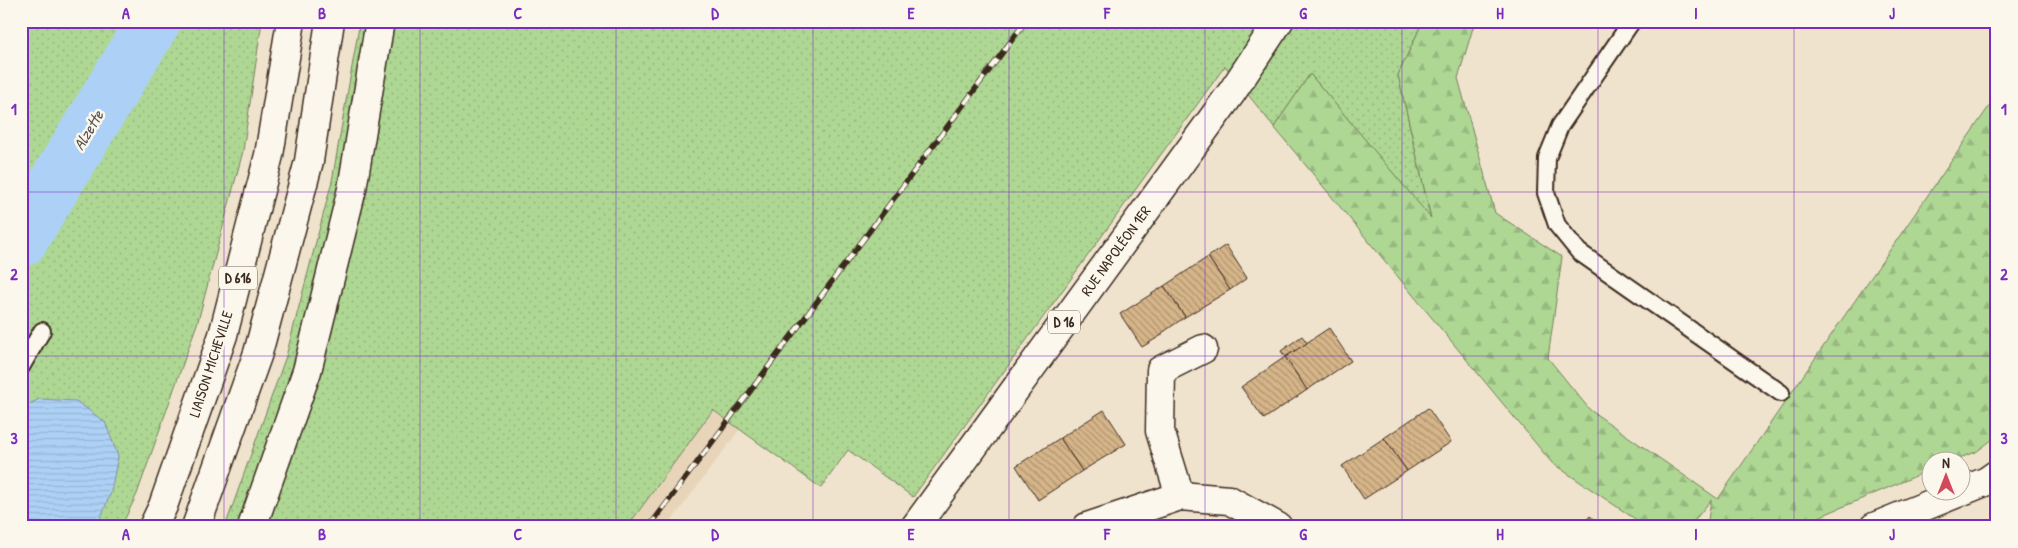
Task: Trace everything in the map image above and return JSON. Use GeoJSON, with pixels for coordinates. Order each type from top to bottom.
{"type":"FeatureCollection","features":[{"type":"Feature","properties":{"kind":"main road","name":"LIAISON MICHEVILLE"},"geometry":{"type":"LineString","coordinates":[[153,527],[163,506],[224,335],[268,155],[291,21]]}},
{"type":"Feature","properties":{"kind":"main road","name":"D 616"},"geometry":{"type":"LineString","coordinates":[[196,527],[258,353],[309,161],[330,21]]}},
{"type":"Feature","properties":{"kind":"main road"},"geometry":{"type":"LineString","coordinates":[[252,527],[307,371],[352,189],[380,21]]}},
{"type":"Feature","properties":{"kind":"main road","name":"RUE NAPOLÉON 1ER"},"geometry":{"type":"LineString","coordinates":[[915,527],[1232,92],[1279,21]]}},
{"type":"Feature","properties":{"kind":"main road"},"geometry":{"type":"LineString","coordinates":[[1180,496],[1160,431],[1161,370],[1203,349]]}},
{"type":"Feature","properties":{"kind":"main road"},"geometry":{"type":"LineString","coordinates":[[1874,527],[1987,481],[1997,474]]}},
{"type":"Feature","properties":{"kind":"main road"},"geometry":{"type":"LineString","coordinates":[[1087,527],[1180,496],[1229,500],[1278,527]]}},
{"type":"Feature","properties":{"kind":"lane"},"geometry":{"type":"LineString","coordinates":[[1632,21],[1560,126],[1547,158],[1546,192],[1557,225],[1579,252],[1781,393]]}},
{"type":"Feature","properties":{"kind":"lane"},"geometry":{"type":"LineString","coordinates":[[21,368],[42,331]]}},
{"type":"Feature","properties":{"kind":"shaded area"},"geometry":{"type":"Polygon","coordinates":[[[713,410],[740,429],[667,527],[627,527],[713,410]]]}},
{"type":"Feature","properties":{"kind":"green space"},"geometry":{"type":"Polygon","coordinates":[[[21,21],[262,21],[243,151],[198,321],[137,494],[121,527],[21,527],[21,21]]]}},
{"type":"Feature","properties":{"kind":"green space"},"geometry":{"type":"Polygon","coordinates":[[[360,21],[1423,21],[1398,75],[1431,219],[1310,74],[1274,127],[1225,66],[913,497],[848,450],[821,488],[713,410],[627,527],[225,527],[286,356],[332,181],[360,21]]]}},
{"type":"Feature","properties":{"kind":"green space"},"geometry":{"type":"Polygon","coordinates":[[[1423,21],[1475,21],[1458,78],[1495,213],[1562,257],[1548,358],[1590,410],[1718,499],[1997,95],[1997,436],[1976,452],[1970,454],[1970,450],[1920,450],[1920,474],[1795,527],[1707,527],[1711,500],[1689,527],[1647,527],[1552,463],[1274,127],[1310,74],[1431,218],[1398,75],[1423,21]]]}},
{"type":"Feature","properties":{"kind":"water"},"geometry":{"type":"Polygon","coordinates":[[[39,399],[76,401],[105,422],[118,456],[111,492],[97,527],[21,527],[21,409],[39,399]]]}},
{"type":"Feature","properties":{"kind":"building"},"geometry":{"type":"Polygon","coordinates":[[[1226,245],[1247,278],[1230,290],[1208,257],[1226,245]]]}},
{"type":"Feature","properties":{"kind":"building"},"geometry":{"type":"Polygon","coordinates":[[[1208,257],[1230,290],[1185,317],[1164,286],[1208,257]]]}},
{"type":"Feature","properties":{"kind":"building"},"geometry":{"type":"Polygon","coordinates":[[[1164,286],[1185,317],[1162,333],[1162,335],[1142,347],[1120,314],[1164,286]]]}},
{"type":"Feature","properties":{"kind":"building"},"geometry":{"type":"Polygon","coordinates":[[[1329,328],[1351,361],[1307,390],[1285,357],[1329,328]]]}},
{"type":"Feature","properties":{"kind":"building"},"geometry":{"type":"Polygon","coordinates":[[[1302,336],[1307,343],[1285,357],[1281,351],[1302,336]]]}},
{"type":"Feature","properties":{"kind":"building"},"geometry":{"type":"Polygon","coordinates":[[[1285,357],[1307,390],[1264,419],[1241,387],[1285,357]]]}},
{"type":"Feature","properties":{"kind":"building"},"geometry":{"type":"Polygon","coordinates":[[[1428,408],[1451,442],[1407,471],[1384,438],[1428,408]]]}},
{"type":"Feature","properties":{"kind":"building"},"geometry":{"type":"Polygon","coordinates":[[[1104,410],[1126,444],[1082,471],[1060,438],[1104,410]]]}},
{"type":"Feature","properties":{"kind":"building"},"geometry":{"type":"Polygon","coordinates":[[[1060,438],[1082,471],[1038,500],[1016,466],[1060,438]]]}},
{"type":"Feature","properties":{"kind":"building"},"geometry":{"type":"Polygon","coordinates":[[[1384,438],[1407,471],[1364,499],[1342,466],[1384,438]]]}},
{"type":"Feature","properties":{"kind":"building"},"geometry":{"type":"Polygon","coordinates":[[[1590,516],[1602,527],[1580,527],[1590,516]]]}},
{"type":"Feature","properties":{"kind":"waterway","name":"Alzette"},"geometry":{"type":"LineString","coordinates":[[21,240],[154,21]]}},
{"type":"Feature","properties":{"kind":"railway"},"geometry":{"type":"LineString","coordinates":[[649,527],[1026,21]]}}]}
